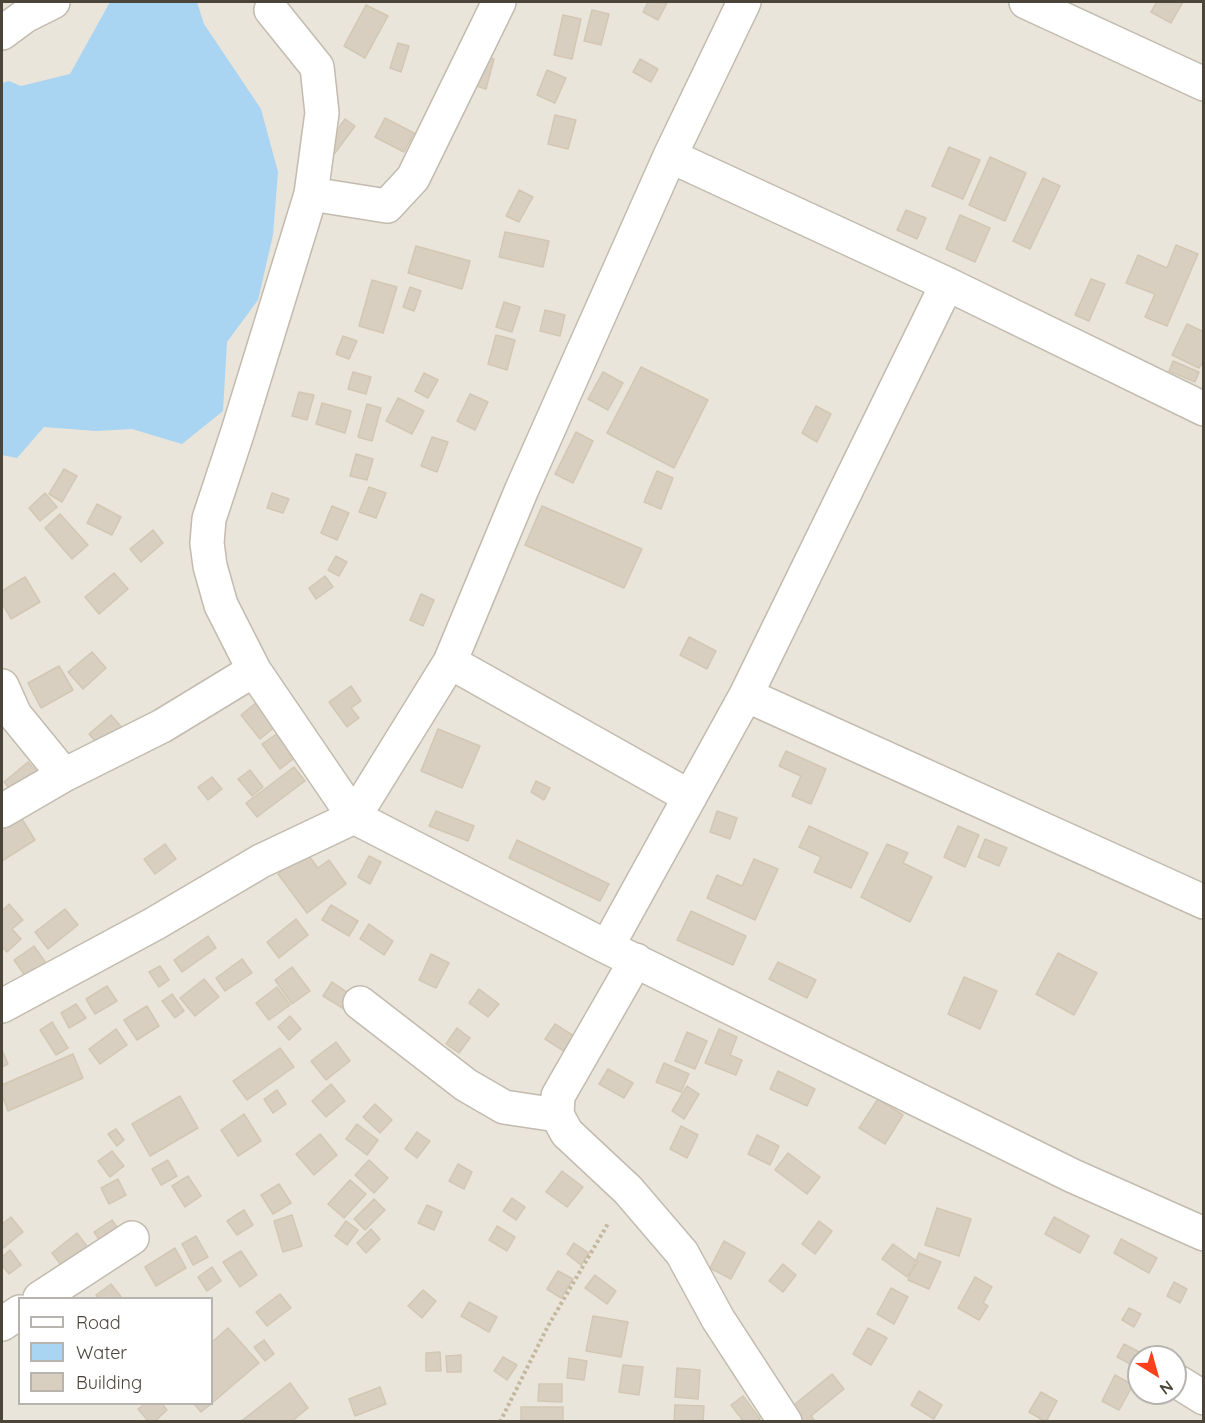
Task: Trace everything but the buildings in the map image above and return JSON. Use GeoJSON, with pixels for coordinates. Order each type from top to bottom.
{"type":"FeatureCollection","features":[{"type":"Feature","properties":{"kind":"street"},"geometry":{"type":"LineString","coordinates":[[2,33],[25,16],[53,2]]}},
{"type":"Feature","properties":{"kind":"street"},"geometry":{"type":"LineString","coordinates":[[311,194],[387,206],[412,178],[499,2]]}},
{"type":"Feature","properties":{"kind":"street"},"geometry":{"type":"LineString","coordinates":[[2,1006],[154,924],[261,861],[354,817],[450,662],[522,489],[670,156],[744,2]]}},
{"type":"Feature","properties":{"kind":"street"},"geometry":{"type":"LineString","coordinates":[[1026,2],[1203,84]]}},
{"type":"Feature","properties":{"kind":"street"},"geometry":{"type":"LineString","coordinates":[[270,4],[316,67],[322,113],[311,194],[209,519],[207,543],[210,566],[221,604],[254,670],[354,817],[607,947],[1073,1176],[1203,1233]]}},
{"type":"Feature","properties":{"kind":"street"},"geometry":{"type":"LineString","coordinates":[[670,156],[947,284],[1203,409]]}},
{"type":"Feature","properties":{"kind":"street"},"geometry":{"type":"LineString","coordinates":[[607,947],[746,694],[947,284]]}},
{"type":"Feature","properties":{"kind":"street"},"geometry":{"type":"LineString","coordinates":[[450,662],[690,797]]}},
{"type":"Feature","properties":{"kind":"street"},"geometry":{"type":"LineString","coordinates":[[2,811],[63,775],[162,726],[254,670]]}},
{"type":"Feature","properties":{"kind":"street"},"geometry":{"type":"LineString","coordinates":[[2,686],[15,715],[63,775]]}},
{"type":"Feature","properties":{"kind":"street"},"geometry":{"type":"LineString","coordinates":[[746,694],[1203,902]]}},
{"type":"Feature","properties":{"kind":"street"},"geometry":{"type":"LineString","coordinates":[[636,960],[558,1096],[557,1115],[567,1132],[628,1190],[682,1253],[718,1319],[785,1422]]}},
{"type":"Feature","properties":{"kind":"street"},"geometry":{"type":"LineString","coordinates":[[360,1003],[466,1086],[504,1107],[557,1115]]}},
{"type":"Feature","properties":{"kind":"street"},"geometry":{"type":"LineString","coordinates":[[43,1297],[132,1238]]}},
{"type":"Feature","properties":{"kind":"street"},"geometry":{"type":"LineString","coordinates":[[2,1324],[18,1313]]}},
{"type":"Feature","properties":{"kind":"street"},"geometry":{"type":"LineString","coordinates":[[1187,1388],[1203,1398]]}},
{"type":"Feature","properties":{"kind":"path"},"geometry":{"type":"LineString","coordinates":[[500,1422],[548,1326],[628,1190]]}},
{"type":"Feature","properties":{"kind":"shaded area"},"geometry":{"type":"Polygon","coordinates":[[[2,2],[1203,2],[1203,1421],[2,1422],[2,2]]]}},
{"type":"Feature","properties":{"kind":"water"},"geometry":{"type":"Polygon","coordinates":[[[110,2],[197,2],[204,24],[261,109],[278,172],[273,235],[258,300],[227,342],[223,411],[182,444],[132,429],[96,431],[44,427],[17,458],[2,455],[2,83],[9,81],[21,86],[70,74],[110,2]]]}}]}
